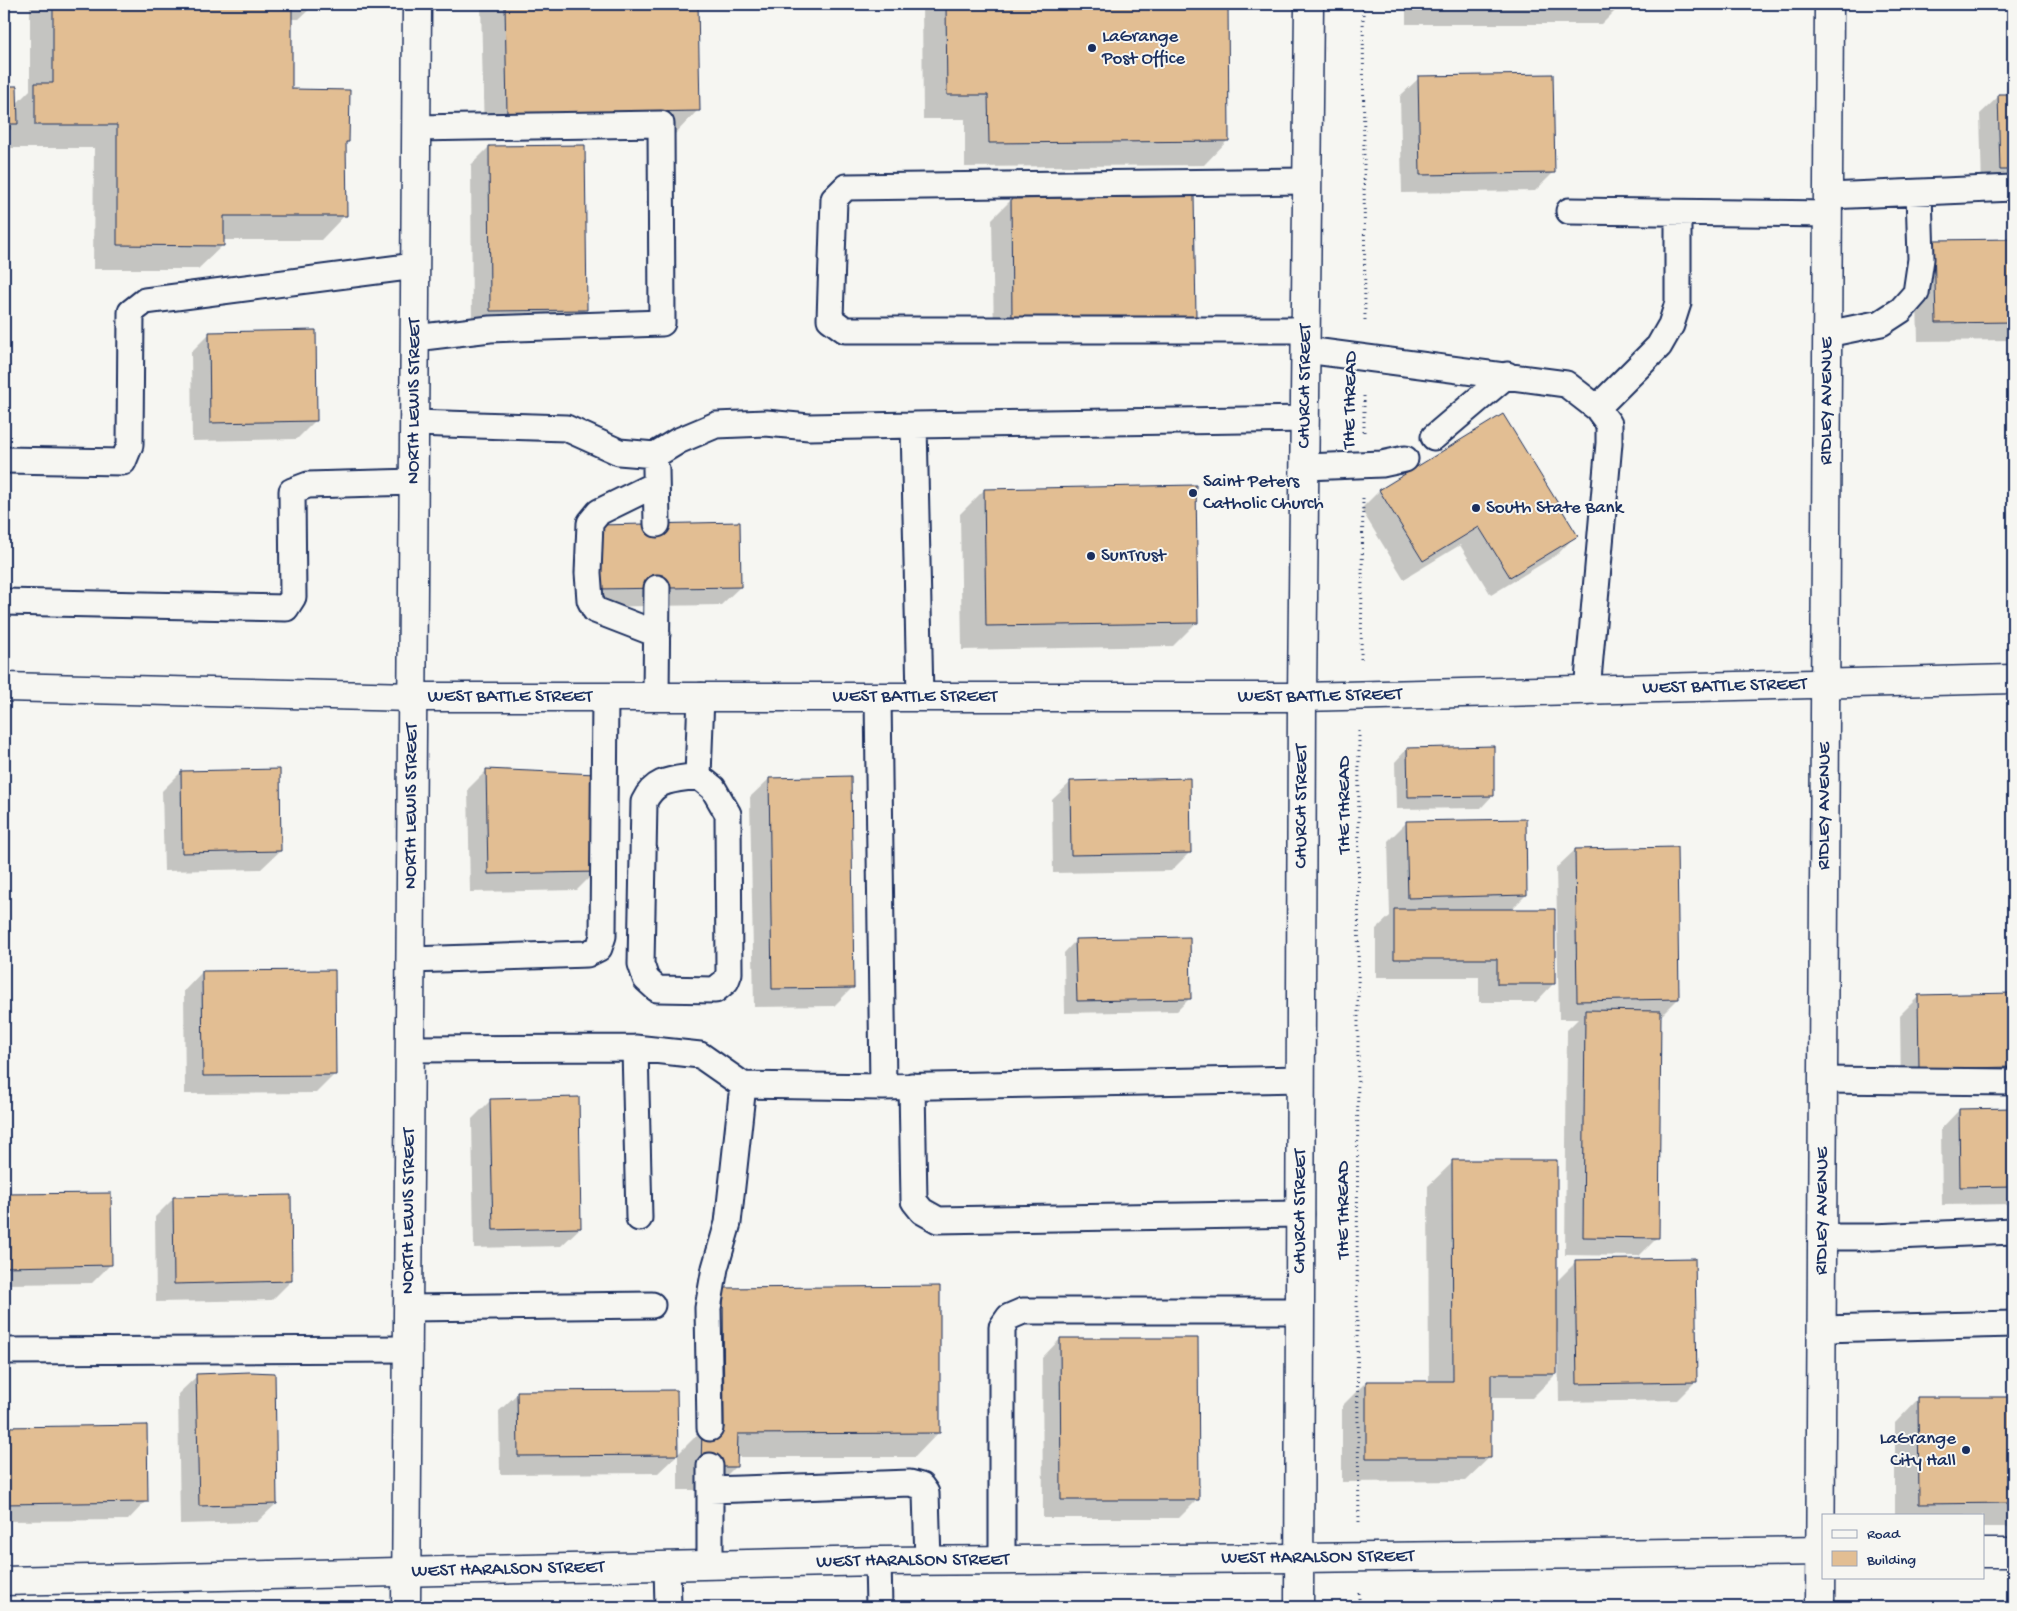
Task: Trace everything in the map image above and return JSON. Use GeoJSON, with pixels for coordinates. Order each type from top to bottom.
{"type":"FeatureCollection","features":[{"type":"Feature","properties":{"kind":"street","name":"NORTH LEWIS STREET"},"geometry":{"type":"LineString","coordinates":[[406,1607],[417,4]]}},
{"type":"Feature","properties":{"kind":"street","name":"CHURCH STREET"},"geometry":{"type":"LineString","coordinates":[[1299,1607],[1302,697],[1309,4]]}},
{"type":"Feature","properties":{"kind":"street","name":"RIDLEY AVENUE"},"geometry":{"type":"LineString","coordinates":[[1820,1607],[1822,1551],[1829,4]]}},
{"type":"Feature","properties":{"kind":"street","name":"WEST BATTLE STREET"},"geometry":{"type":"LineString","coordinates":[[4,688],[412,697],[1302,697],[2013,679]]}},
{"type":"Feature","properties":{"kind":"street","name":"WEST HARALSON STREET"},"geometry":{"type":"LineString","coordinates":[[4,1581],[878,1561],[1822,1551]]}},
{"type":"Feature","properties":{"kind":"street"},"geometry":{"type":"LineString","coordinates":[[1984,1553],[2013,1553]]}},
{"type":"Feature","properties":{"kind":"lane"},"geometry":{"type":"LineString","coordinates":[[415,338],[490,330],[662,323],[661,124],[416,128]]}},
{"type":"Feature","properties":{"kind":"lane"},"geometry":{"type":"LineString","coordinates":[[1307,181],[846,187],[834,198],[830,319],[845,330],[1306,340],[1365,357],[1566,384],[1597,408],[1609,424],[1609,443],[1587,690]]}},
{"type":"Feature","properties":{"kind":"lane"},"geometry":{"type":"LineString","coordinates":[[1569,211],[1678,213],[1828,205],[1919,193],[2013,188]]}},
{"type":"Feature","properties":{"kind":"lane"},"geometry":{"type":"LineString","coordinates":[[1827,334],[1881,323],[1901,310],[1916,293],[1921,259],[1919,193]]}},
{"type":"Feature","properties":{"kind":"lane"},"geometry":{"type":"LineString","coordinates":[[1597,408],[1659,346],[1671,325],[1678,303],[1678,213]]}},
{"type":"Feature","properties":{"kind":"lane"},"geometry":{"type":"LineString","coordinates":[[4,460],[123,462],[130,445],[132,312],[144,301],[415,266]]}},
{"type":"Feature","properties":{"kind":"lane"},"geometry":{"type":"LineString","coordinates":[[1434,436],[1507,375]]}},
{"type":"Feature","properties":{"kind":"lane"},"geometry":{"type":"LineString","coordinates":[[414,423],[566,428],[619,452],[655,455],[678,441],[716,425],[766,424],[809,427],[1305,419]]}},
{"type":"Feature","properties":{"kind":"lane"},"geometry":{"type":"LineString","coordinates":[[914,425],[920,697]]}},
{"type":"Feature","properties":{"kind":"lane"},"geometry":{"type":"LineString","coordinates":[[655,455],[657,524]]}},
{"type":"Feature","properties":{"kind":"lane"},"geometry":{"type":"LineString","coordinates":[[1305,467],[1364,464],[1405,459]]}},
{"type":"Feature","properties":{"kind":"lane"},"geometry":{"type":"LineString","coordinates":[[4,602],[286,608],[292,597],[292,492],[308,485],[414,482]]}},
{"type":"Feature","properties":{"kind":"lane"},"geometry":{"type":"LineString","coordinates":[[656,484],[599,512],[590,523],[588,574],[590,600],[594,610],[657,634]]}},
{"type":"Feature","properties":{"kind":"lane"},"geometry":{"type":"LineString","coordinates":[[656,696],[657,588]]}},
{"type":"Feature","properties":{"kind":"lane"},"geometry":{"type":"LineString","coordinates":[[698,776],[701,696]]}},
{"type":"Feature","properties":{"kind":"lane"},"geometry":{"type":"LineString","coordinates":[[410,960],[587,954],[599,948],[602,936],[605,697]]}},
{"type":"Feature","properties":{"kind":"lane"},"geometry":{"type":"LineString","coordinates":[[878,697],[883,1086]]}},
{"type":"Feature","properties":{"kind":"lane"},"geometry":{"type":"LineString","coordinates":[[698,776],[713,788],[728,814],[729,972],[726,982],[715,990],[657,989],[646,979],[641,964],[644,802],[648,791],[656,784],[698,776]]}},
{"type":"Feature","properties":{"kind":"lane"},"geometry":{"type":"LineString","coordinates":[[410,1050],[635,1048],[700,1055],[743,1085],[912,1086],[1301,1078]]}},
{"type":"Feature","properties":{"kind":"lane"},"geometry":{"type":"LineString","coordinates":[[635,1048],[639,1218]]}},
{"type":"Feature","properties":{"kind":"lane"},"geometry":{"type":"LineString","coordinates":[[1823,1080],[2013,1082]]}},
{"type":"Feature","properties":{"kind":"lane"},"geometry":{"type":"LineString","coordinates":[[710,1428],[708,1308],[715,1268],[728,1223],[743,1085]]}},
{"type":"Feature","properties":{"kind":"lane"},"geometry":{"type":"LineString","coordinates":[[912,1086],[914,1201],[922,1211],[938,1220],[1300,1214]]}},
{"type":"Feature","properties":{"kind":"lane"},"geometry":{"type":"LineString","coordinates":[[1822,1237],[2013,1232]]}},
{"type":"Feature","properties":{"kind":"lane"},"geometry":{"type":"LineString","coordinates":[[408,1308],[652,1305]]}},
{"type":"Feature","properties":{"kind":"lane"},"geometry":{"type":"LineString","coordinates":[[1002,1560],[1002,1327],[1009,1317],[1023,1311],[1300,1310]]}},
{"type":"Feature","properties":{"kind":"lane"},"geometry":{"type":"LineString","coordinates":[[1822,1329],[2013,1324]]}},
{"type":"Feature","properties":{"kind":"lane"},"geometry":{"type":"LineString","coordinates":[[4,1351],[408,1350]]}},
{"type":"Feature","properties":{"kind":"lane"},"geometry":{"type":"LineString","coordinates":[[710,1565],[710,1478],[910,1483],[921,1486],[926,1493],[928,1561]]}},
{"type":"Feature","properties":{"kind":"lane"},"geometry":{"type":"LineString","coordinates":[[878,1561],[880,1607]]}},
{"type":"Feature","properties":{"kind":"lane"},"geometry":{"type":"LineString","coordinates":[[667,1566],[668,1607]]}},
{"type":"Feature","properties":{"kind":"path","name":"THE THREAD"},"geometry":{"type":"LineString","coordinates":[[1360,1607],[1357,1326],[1360,695],[1365,357],[1363,4]]}},
{"type":"Feature","properties":{"kind":"building"},"geometry":{"type":"Polygon","coordinates":[[[53,4],[292,4],[292,89],[350,90],[349,142],[346,142],[347,216],[224,216],[224,246],[117,245],[117,125],[35,125],[35,83],[53,83],[53,4]]]}},
{"type":"Feature","properties":{"kind":"building"},"geometry":{"type":"Polygon","coordinates":[[[505,4],[698,4],[700,111],[507,114],[505,4]]]}},
{"type":"Feature","properties":{"kind":"building"},"geometry":{"type":"Polygon","coordinates":[[[946,4],[1228,4],[1229,141],[989,143],[988,95],[947,95],[946,4]]]}},
{"type":"Feature","properties":{"kind":"building"},"geometry":{"type":"Polygon","coordinates":[[[1424,4],[1622,4],[1622,6],[1424,6],[1424,4]]]}},
{"type":"Feature","properties":{"kind":"building"},"geometry":{"type":"Polygon","coordinates":[[[1553,74],[1555,173],[1420,175],[1418,76],[1553,74]]]}},
{"type":"Feature","properties":{"kind":"building"},"geometry":{"type":"Polygon","coordinates":[[[4,86],[17,86],[18,124],[4,124],[4,86]]]}},
{"type":"Feature","properties":{"kind":"building"},"geometry":{"type":"Polygon","coordinates":[[[1998,94],[2013,94],[2013,170],[2000,170],[1998,94]]]}},
{"type":"Feature","properties":{"kind":"building"},"geometry":{"type":"Polygon","coordinates":[[[585,145],[587,310],[490,311],[489,146],[585,145]]]}},
{"type":"Feature","properties":{"kind":"building"},"geometry":{"type":"Polygon","coordinates":[[[1194,196],[1196,317],[1012,319],[1011,199],[1194,196]]]}},
{"type":"Feature","properties":{"kind":"building"},"geometry":{"type":"Polygon","coordinates":[[[2013,239],[2013,322],[1936,323],[1934,240],[2013,239]]]}},
{"type":"Feature","properties":{"kind":"building"},"geometry":{"type":"Polygon","coordinates":[[[316,330],[317,421],[210,423],[209,332],[316,330]]]}},
{"type":"Feature","properties":{"kind":"building","name":"South State Bank"},"geometry":{"type":"Polygon","coordinates":[[[1503,414],[1578,536],[1510,577],[1479,527],[1423,561],[1379,490],[1503,414]]]}},
{"type":"Feature","properties":{"kind":"building","name":"SunTrust"},"geometry":{"type":"Polygon","coordinates":[[[1196,485],[1198,623],[986,626],[984,489],[1196,485]]]}},
{"type":"Feature","properties":{"kind":"building"},"geometry":{"type":"Polygon","coordinates":[[[740,522],[741,587],[598,589],[598,525],[740,522]]]}},
{"type":"Feature","properties":{"kind":"building"},"geometry":{"type":"Polygon","coordinates":[[[1494,746],[1494,796],[1408,797],[1407,748],[1494,746]]]}},
{"type":"Feature","properties":{"kind":"building"},"geometry":{"type":"Polygon","coordinates":[[[280,769],[281,851],[182,853],[181,771],[280,769]]]}},
{"type":"Feature","properties":{"kind":"building"},"geometry":{"type":"Polygon","coordinates":[[[486,769],[596,774],[597,872],[488,874],[486,769]]]}},
{"type":"Feature","properties":{"kind":"building"},"geometry":{"type":"Polygon","coordinates":[[[851,776],[854,988],[772,989],[769,778],[851,776]]]}},
{"type":"Feature","properties":{"kind":"building"},"geometry":{"type":"Polygon","coordinates":[[[1190,778],[1191,853],[1071,855],[1070,781],[1190,778]]]}},
{"type":"Feature","properties":{"kind":"building"},"geometry":{"type":"Polygon","coordinates":[[[1526,819],[1527,895],[1408,898],[1406,821],[1526,819]]]}},
{"type":"Feature","properties":{"kind":"building"},"geometry":{"type":"Polygon","coordinates":[[[1677,847],[1679,999],[1577,1001],[1575,849],[1677,847]]]}},
{"type":"Feature","properties":{"kind":"building"},"geometry":{"type":"Polygon","coordinates":[[[1394,909],[1555,909],[1555,984],[1497,984],[1497,959],[1394,959],[1394,909]]]}},
{"type":"Feature","properties":{"kind":"building"},"geometry":{"type":"Polygon","coordinates":[[[1190,937],[1191,999],[1077,1001],[1075,939],[1190,937]]]}},
{"type":"Feature","properties":{"kind":"building"},"geometry":{"type":"Polygon","coordinates":[[[335,970],[336,1075],[203,1076],[202,971],[335,970]]]}},
{"type":"Feature","properties":{"kind":"building"},"geometry":{"type":"Polygon","coordinates":[[[2013,993],[2013,1067],[1919,1069],[1918,995],[2013,993]]]}},
{"type":"Feature","properties":{"kind":"building"},"geometry":{"type":"Polygon","coordinates":[[[1585,1010],[1661,1011],[1659,1238],[1583,1237],[1585,1010]]]}},
{"type":"Feature","properties":{"kind":"building"},"geometry":{"type":"Polygon","coordinates":[[[579,1097],[581,1228],[493,1230],[490,1099],[579,1097]]]}},
{"type":"Feature","properties":{"kind":"building"},"geometry":{"type":"Polygon","coordinates":[[[2013,1108],[2013,1186],[1960,1187],[1959,1109],[2013,1108]]]}},
{"type":"Feature","properties":{"kind":"building"},"geometry":{"type":"Polygon","coordinates":[[[1452,1160],[1557,1160],[1557,1374],[1491,1374],[1491,1458],[1366,1458],[1366,1381],[1453,1381],[1452,1160]]]}},
{"type":"Feature","properties":{"kind":"building"},"geometry":{"type":"Polygon","coordinates":[[[111,1193],[112,1265],[4,1267],[4,1194],[111,1193]]]}},
{"type":"Feature","properties":{"kind":"building"},"geometry":{"type":"Polygon","coordinates":[[[291,1195],[292,1281],[174,1284],[173,1197],[291,1195]]]}},
{"type":"Feature","properties":{"kind":"building"},"geometry":{"type":"Polygon","coordinates":[[[1695,1258],[1697,1382],[1577,1384],[1575,1260],[1695,1258]]]}},
{"type":"Feature","properties":{"kind":"building"},"geometry":{"type":"Polygon","coordinates":[[[940,1286],[940,1433],[738,1434],[737,1467],[701,1467],[702,1428],[724,1428],[723,1288],[940,1286]]]}},
{"type":"Feature","properties":{"kind":"building"},"geometry":{"type":"Polygon","coordinates":[[[1060,1338],[1198,1338],[1199,1500],[1061,1500],[1060,1338]]]}},
{"type":"Feature","properties":{"kind":"building"},"geometry":{"type":"Polygon","coordinates":[[[275,1373],[277,1504],[199,1506],[196,1374],[275,1373]]]}},
{"type":"Feature","properties":{"kind":"building"},"geometry":{"type":"Polygon","coordinates":[[[677,1390],[678,1455],[518,1456],[517,1391],[677,1390]]]}},
{"type":"Feature","properties":{"kind":"building","name":"LaGrange City Hall"},"geometry":{"type":"Polygon","coordinates":[[[1918,1397],[2013,1397],[2013,1503],[1919,1504],[1918,1397]]]}},
{"type":"Feature","properties":{"kind":"building"},"geometry":{"type":"Polygon","coordinates":[[[147,1425],[148,1502],[4,1504],[4,1427],[147,1425]]]}},
{"type":"Feature","properties":{"kind":"place","name":"LaGrange Post Office"},"geometry":{"type":"Point","coordinates":[1092,48]}},
{"type":"Feature","properties":{"kind":"place","name":"Saint Peters Catholic Church"},"geometry":{"type":"Point","coordinates":[1193,493]}},
{"type":"Feature","properties":{"kind":"place","name":"South State Bank"},"geometry":{"type":"Point","coordinates":[1476,508]}},
{"type":"Feature","properties":{"kind":"place","name":"SunTrust"},"geometry":{"type":"Point","coordinates":[1091,556]}},
{"type":"Feature","properties":{"kind":"place","name":"LaGrange City Hall"},"geometry":{"type":"Point","coordinates":[1966,1450]}}]}
